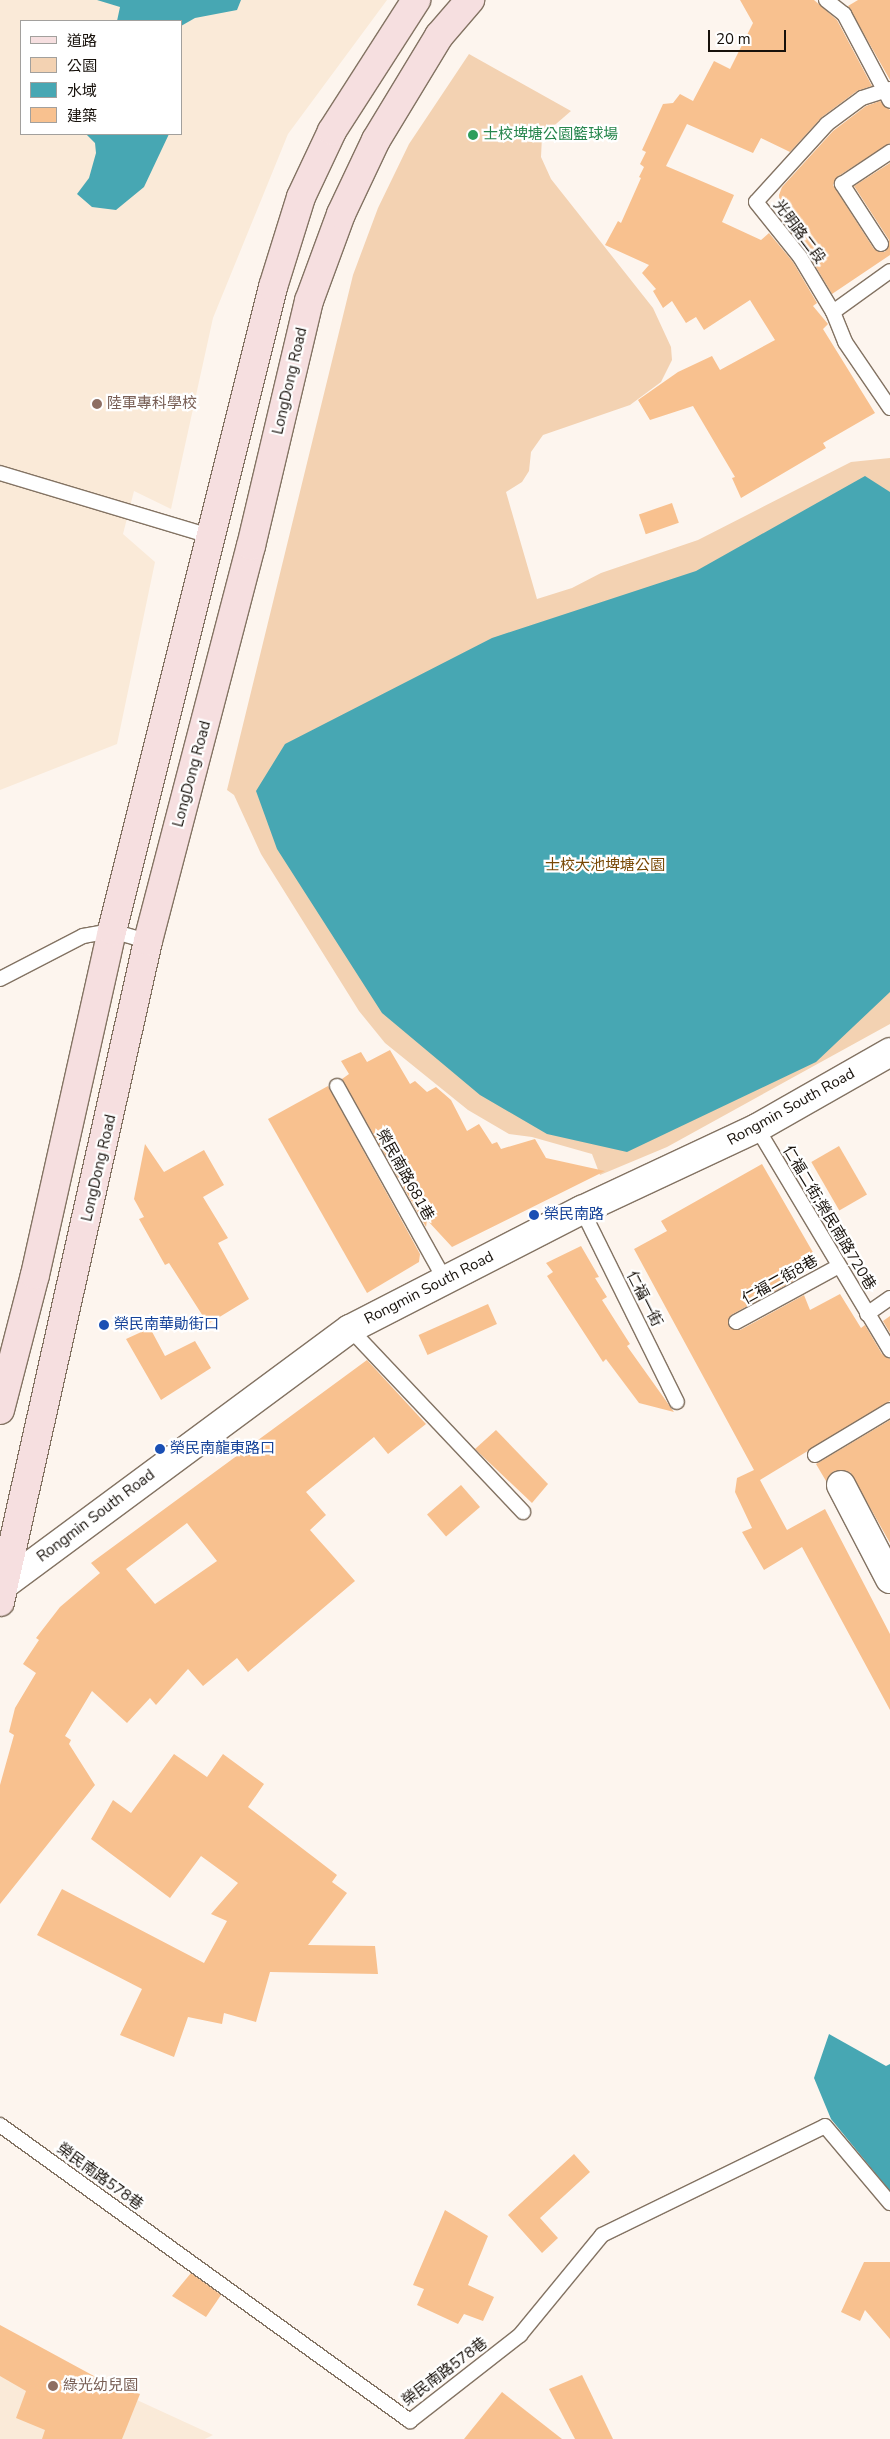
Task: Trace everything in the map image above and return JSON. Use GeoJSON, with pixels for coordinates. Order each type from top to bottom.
{"type":"FeatureCollection","features":[{"type":"Feature","properties":{"kind":"street"},"geometry":{"type":"LineString","coordinates":[[0,1410],[35,1274],[112,930],[273,288],[301,197],[332,131],[416,0]]}},
{"type":"Feature","properties":{"kind":"street","name":"LongDong Road"},"geometry":{"type":"LineString","coordinates":[[2,1590],[148,941],[251,546],[309,301],[341,214],[376,140],[440,36],[470,0]]}},
{"type":"Feature","properties":{"kind":"street"},"geometry":{"type":"LineString","coordinates":[[301,197],[341,214]]}},
{"type":"Feature","properties":{"kind":"street","name":"Rongmin South Road"},"geometry":{"type":"LineString","coordinates":[[2,1590],[350,1329],[582,1210],[757,1128],[890,1052]]}},
{"type":"Feature","properties":{"kind":"street"},"geometry":{"type":"LineString","coordinates":[[841,1485],[890,1579]]}},
{"type":"Feature","properties":{"kind":"lane"},"geometry":{"type":"LineString","coordinates":[[826,0],[844,14],[888,93]]}},
{"type":"Feature","properties":{"kind":"lane","name":"光明路二段"},"geometry":{"type":"LineString","coordinates":[[888,93],[862,98],[827,124],[756,202],[800,258],[833,312],[845,342],[890,408]]}},
{"type":"Feature","properties":{"kind":"lane"},"geometry":{"type":"LineString","coordinates":[[881,244],[842,184],[890,152]]}},
{"type":"Feature","properties":{"kind":"lane"},"geometry":{"type":"LineString","coordinates":[[833,312],[890,271]]}},
{"type":"Feature","properties":{"kind":"lane"},"geometry":{"type":"LineString","coordinates":[[0,473],[210,536]]}},
{"type":"Feature","properties":{"kind":"lane"},"geometry":{"type":"LineString","coordinates":[[0,979],[83,936],[112,930],[148,941]]}},
{"type":"Feature","properties":{"kind":"lane","name":"榮民南路681巷"},"geometry":{"type":"LineString","coordinates":[[337,1086],[445,1280]]}},
{"type":"Feature","properties":{"kind":"lane","name":"仁福二街;榮民南路720巷"},"geometry":{"type":"LineString","coordinates":[[757,1128],[890,1350]]}},
{"type":"Feature","properties":{"kind":"lane","name":"仁福一街"},"geometry":{"type":"LineString","coordinates":[[582,1210],[678,1402]]}},
{"type":"Feature","properties":{"kind":"lane","name":"仁福二街8巷"},"geometry":{"type":"LineString","coordinates":[[736,1322],[839,1266]]}},
{"type":"Feature","properties":{"kind":"lane"},"geometry":{"type":"LineString","coordinates":[[867,1314],[890,1298]]}},
{"type":"Feature","properties":{"kind":"lane"},"geometry":{"type":"LineString","coordinates":[[350,1329],[523,1512]]}},
{"type":"Feature","properties":{"kind":"lane"},"geometry":{"type":"LineString","coordinates":[[815,1455],[890,1410]]}},
{"type":"Feature","properties":{"kind":"lane","name":"榮民南路578巷"},"geometry":{"type":"LineString","coordinates":[[0,2126],[410,2421],[520,2335],[602,2235],[825,2126],[890,2203]]}},
{"type":"Feature","properties":{"kind":"shaded area","name":"陸軍專科學校"},"geometry":{"type":"Polygon","coordinates":[[[0,0],[387,0],[288,134],[213,318],[171,509],[134,491],[123,534],[155,562],[117,744],[0,790],[0,0]]]}},
{"type":"Feature","properties":{"kind":"shaded area","name":"綠光幼兒園"},"geometry":{"type":"Polygon","coordinates":[[[0,2337],[213,2435],[205,2439],[0,2439],[0,2337]]]}},
{"type":"Feature","properties":{"kind":"green space","name":"士校大池埤塘公園"},"geometry":{"type":"Polygon","coordinates":[[[469,54],[571,111],[542,136],[541,157],[551,179],[653,308],[671,347],[672,360],[661,382],[630,405],[543,435],[531,452],[529,471],[522,482],[506,492],[537,599],[572,588],[601,573],[698,540],[851,462],[890,458],[890,1024],[667,1147],[600,1175],[592,1154],[532,1137],[509,1134],[468,1110],[385,1043],[359,1011],[261,854],[234,795],[227,790],[353,275],[378,208],[409,144],[469,54]]]}},
{"type":"Feature","properties":{"kind":"water"},"geometry":{"type":"Polygon","coordinates":[[[97,0],[241,0],[237,10],[195,18],[182,25],[182,20],[117,20],[120,7],[97,0]]]}},
{"type":"Feature","properties":{"kind":"water"},"geometry":{"type":"Polygon","coordinates":[[[87,135],[169,135],[144,187],[116,210],[92,207],[77,194],[89,178],[96,153],[95,143],[87,135]]]}},
{"type":"Feature","properties":{"kind":"water","name":"士校大池埤塘公園"},"geometry":{"type":"Polygon","coordinates":[[[865,476],[890,492],[890,992],[816,1062],[627,1152],[547,1134],[480,1095],[382,1013],[277,849],[256,791],[285,744],[492,638],[696,571],[865,476]]]}},
{"type":"Feature","properties":{"kind":"water"},"geometry":{"type":"Polygon","coordinates":[[[829,2034],[886,2066],[890,2064],[890,2191],[831,2119],[814,2078],[829,2034]]]}},
{"type":"Feature","properties":{"kind":"building"},"geometry":{"type":"Polygon","coordinates":[[[740,0],[814,0],[837,20],[872,86],[857,91],[822,117],[790,152],[761,138],[753,153],[687,124],[666,166],[734,195],[722,222],[761,240],[769,233],[793,262],[817,303],[813,306],[828,324],[823,329],[875,413],[823,443],[826,448],[741,498],[732,478],[735,477],[693,406],[650,420],[638,400],[678,372],[712,356],[720,370],[775,340],[750,300],[704,330],[696,317],[686,323],[672,301],[663,308],[653,291],[656,289],[642,273],[649,265],[605,245],[618,221],[621,223],[641,178],[639,177],[644,167],[640,164],[646,152],[642,150],[663,104],[673,103],[680,94],[693,101],[714,61],[730,69],[753,23],[740,0]]]}},
{"type":"Feature","properties":{"kind":"building"},"geometry":{"type":"Polygon","coordinates":[[[858,0],[890,0],[890,80],[848,6],[858,0]]]}},
{"type":"Feature","properties":{"kind":"building"},"geometry":{"type":"Polygon","coordinates":[[[880,101],[890,110],[890,143],[837,177],[833,185],[874,249],[885,252],[889,240],[854,186],[890,163],[890,255],[832,294],[807,252],[782,221],[786,217],[780,208],[779,195],[782,187],[833,131],[866,106],[880,101]]]}},
{"type":"Feature","properties":{"kind":"building"},"geometry":{"type":"Polygon","coordinates":[[[672,503],[679,523],[646,534],[639,514],[672,503]]]}},
{"type":"Feature","properties":{"kind":"building"},"geometry":{"type":"Polygon","coordinates":[[[390,1050],[410,1084],[415,1081],[427,1092],[436,1087],[451,1100],[467,1131],[479,1124],[492,1144],[497,1142],[501,1149],[535,1139],[546,1158],[605,1171],[452,1247],[427,1220],[426,1227],[342,1079],[349,1074],[341,1061],[361,1052],[367,1062],[390,1050]]]}},
{"type":"Feature","properties":{"kind":"building"},"geometry":{"type":"Polygon","coordinates":[[[328,1086],[420,1254],[419,1262],[367,1293],[268,1119],[328,1086]]]}},
{"type":"Feature","properties":{"kind":"building"},"geometry":{"type":"Polygon","coordinates":[[[145,1144],[164,1172],[204,1150],[224,1185],[203,1197],[228,1238],[218,1243],[249,1299],[208,1324],[169,1263],[165,1265],[139,1219],[144,1217],[134,1199],[145,1144]]]}},
{"type":"Feature","properties":{"kind":"building"},"geometry":{"type":"Polygon","coordinates":[[[839,1146],[867,1194],[839,1210],[811,1162],[839,1146]]]}},
{"type":"Feature","properties":{"kind":"building"},"geometry":{"type":"Polygon","coordinates":[[[762,1164],[818,1261],[795,1274],[797,1279],[731,1315],[729,1327],[740,1330],[804,1295],[810,1310],[840,1294],[861,1328],[865,1325],[882,1354],[890,1359],[890,1401],[760,1480],[787,1530],[825,1509],[890,1634],[890,1710],[802,1547],[764,1570],[742,1532],[752,1528],[735,1492],[737,1478],[754,1470],[634,1249],[667,1231],[661,1221],[762,1164]]]}},
{"type":"Feature","properties":{"kind":"building"},"geometry":{"type":"Polygon","coordinates":[[[581,1246],[599,1277],[595,1278],[607,1297],[602,1300],[630,1344],[627,1346],[674,1412],[639,1403],[606,1359],[603,1362],[547,1276],[553,1272],[546,1263],[581,1246]]]}},
{"type":"Feature","properties":{"kind":"building"},"geometry":{"type":"Polygon","coordinates":[[[488,1304],[497,1324],[428,1355],[419,1335],[488,1304]]]}},
{"type":"Feature","properties":{"kind":"building"},"geometry":{"type":"Polygon","coordinates":[[[890,1316],[890,1333],[883,1321],[890,1316]]]}},
{"type":"Feature","properties":{"kind":"building"},"geometry":{"type":"Polygon","coordinates":[[[150,1328],[165,1356],[195,1341],[211,1368],[161,1400],[126,1339],[150,1328]]]}},
{"type":"Feature","properties":{"kind":"building"},"geometry":{"type":"Polygon","coordinates":[[[367,1360],[426,1424],[388,1454],[374,1437],[306,1492],[326,1515],[310,1530],[355,1581],[248,1672],[237,1658],[203,1686],[188,1669],[156,1705],[150,1698],[127,1723],[92,1691],[65,1736],[71,1740],[69,1744],[95,1785],[0,1904],[0,1785],[14,1735],[9,1732],[15,1708],[36,1673],[23,1664],[39,1640],[36,1638],[60,1607],[100,1573],[91,1563],[367,1360]],[[187,1523],[126,1569],[155,1604],[217,1561],[187,1523]]]}},
{"type":"Feature","properties":{"kind":"building"},"geometry":{"type":"Polygon","coordinates":[[[890,1420],[890,1543],[850,1472],[834,1471],[826,1481],[816,1464],[890,1420]]]}},
{"type":"Feature","properties":{"kind":"building"},"geometry":{"type":"Polygon","coordinates":[[[496,1430],[548,1484],[532,1503],[475,1449],[496,1430]]]}},
{"type":"Feature","properties":{"kind":"building"},"geometry":{"type":"Polygon","coordinates":[[[461,1485],[480,1507],[446,1536],[427,1515],[461,1485]]]}},
{"type":"Feature","properties":{"kind":"building"},"geometry":{"type":"Polygon","coordinates":[[[174,1754],[207,1777],[223,1754],[264,1784],[248,1807],[337,1875],[332,1882],[347,1893],[308,1945],[375,1946],[378,1974],[270,1972],[256,2022],[224,2013],[222,2024],[188,2017],[174,2057],[120,2035],[142,1989],[37,1935],[62,1889],[204,1963],[227,1921],[211,1914],[238,1883],[201,1856],[170,1898],[91,1839],[113,1800],[131,1813],[174,1754]]]}},
{"type":"Feature","properties":{"kind":"building"},"geometry":{"type":"Polygon","coordinates":[[[574,2154],[590,2172],[540,2218],[558,2238],[542,2253],[508,2215],[574,2154]]]}},
{"type":"Feature","properties":{"kind":"building"},"geometry":{"type":"Polygon","coordinates":[[[445,2210],[488,2236],[468,2285],[494,2297],[483,2321],[464,2314],[458,2324],[417,2305],[424,2289],[413,2285],[445,2210]]]}},
{"type":"Feature","properties":{"kind":"building"},"geometry":{"type":"Polygon","coordinates":[[[864,2262],[890,2262],[890,2339],[865,2310],[860,2321],[841,2312],[864,2262]]]}},
{"type":"Feature","properties":{"kind":"building"},"geometry":{"type":"Polygon","coordinates":[[[191,2273],[221,2295],[206,2317],[172,2296],[191,2273]]]}},
{"type":"Feature","properties":{"kind":"building","name":"綠光幼兒園"},"geometry":{"type":"Polygon","coordinates":[[[0,2325],[116,2388],[118,2384],[140,2394],[122,2439],[42,2439],[45,2430],[16,2418],[26,2391],[0,2376],[0,2325]]]}},
{"type":"Feature","properties":{"kind":"building"},"geometry":{"type":"Polygon","coordinates":[[[582,2375],[613,2439],[575,2439],[549,2389],[582,2375]]]}},
{"type":"Feature","properties":{"kind":"building"},"geometry":{"type":"Polygon","coordinates":[[[502,2392],[562,2439],[464,2439],[502,2392]]]}},
{"type":"Feature","properties":{"kind":"place","name":"士校埤塘公園籃球場"},"geometry":{"type":"Point","coordinates":[473,135]}},
{"type":"Feature","properties":{"kind":"place","name":"陸軍專科學校"},"geometry":{"type":"Point","coordinates":[97,404]}},
{"type":"Feature","properties":{"kind":"place","name":"榮民南路"},"geometry":{"type":"Point","coordinates":[534,1215]}},
{"type":"Feature","properties":{"kind":"place","name":"榮民南華勛街口"},"geometry":{"type":"Point","coordinates":[104,1325]}},
{"type":"Feature","properties":{"kind":"place","name":"榮民南龍東路口"},"geometry":{"type":"Point","coordinates":[160,1449]}},
{"type":"Feature","properties":{"kind":"place","name":"綠光幼兒園"},"geometry":{"type":"Point","coordinates":[53,2386]}}]}
